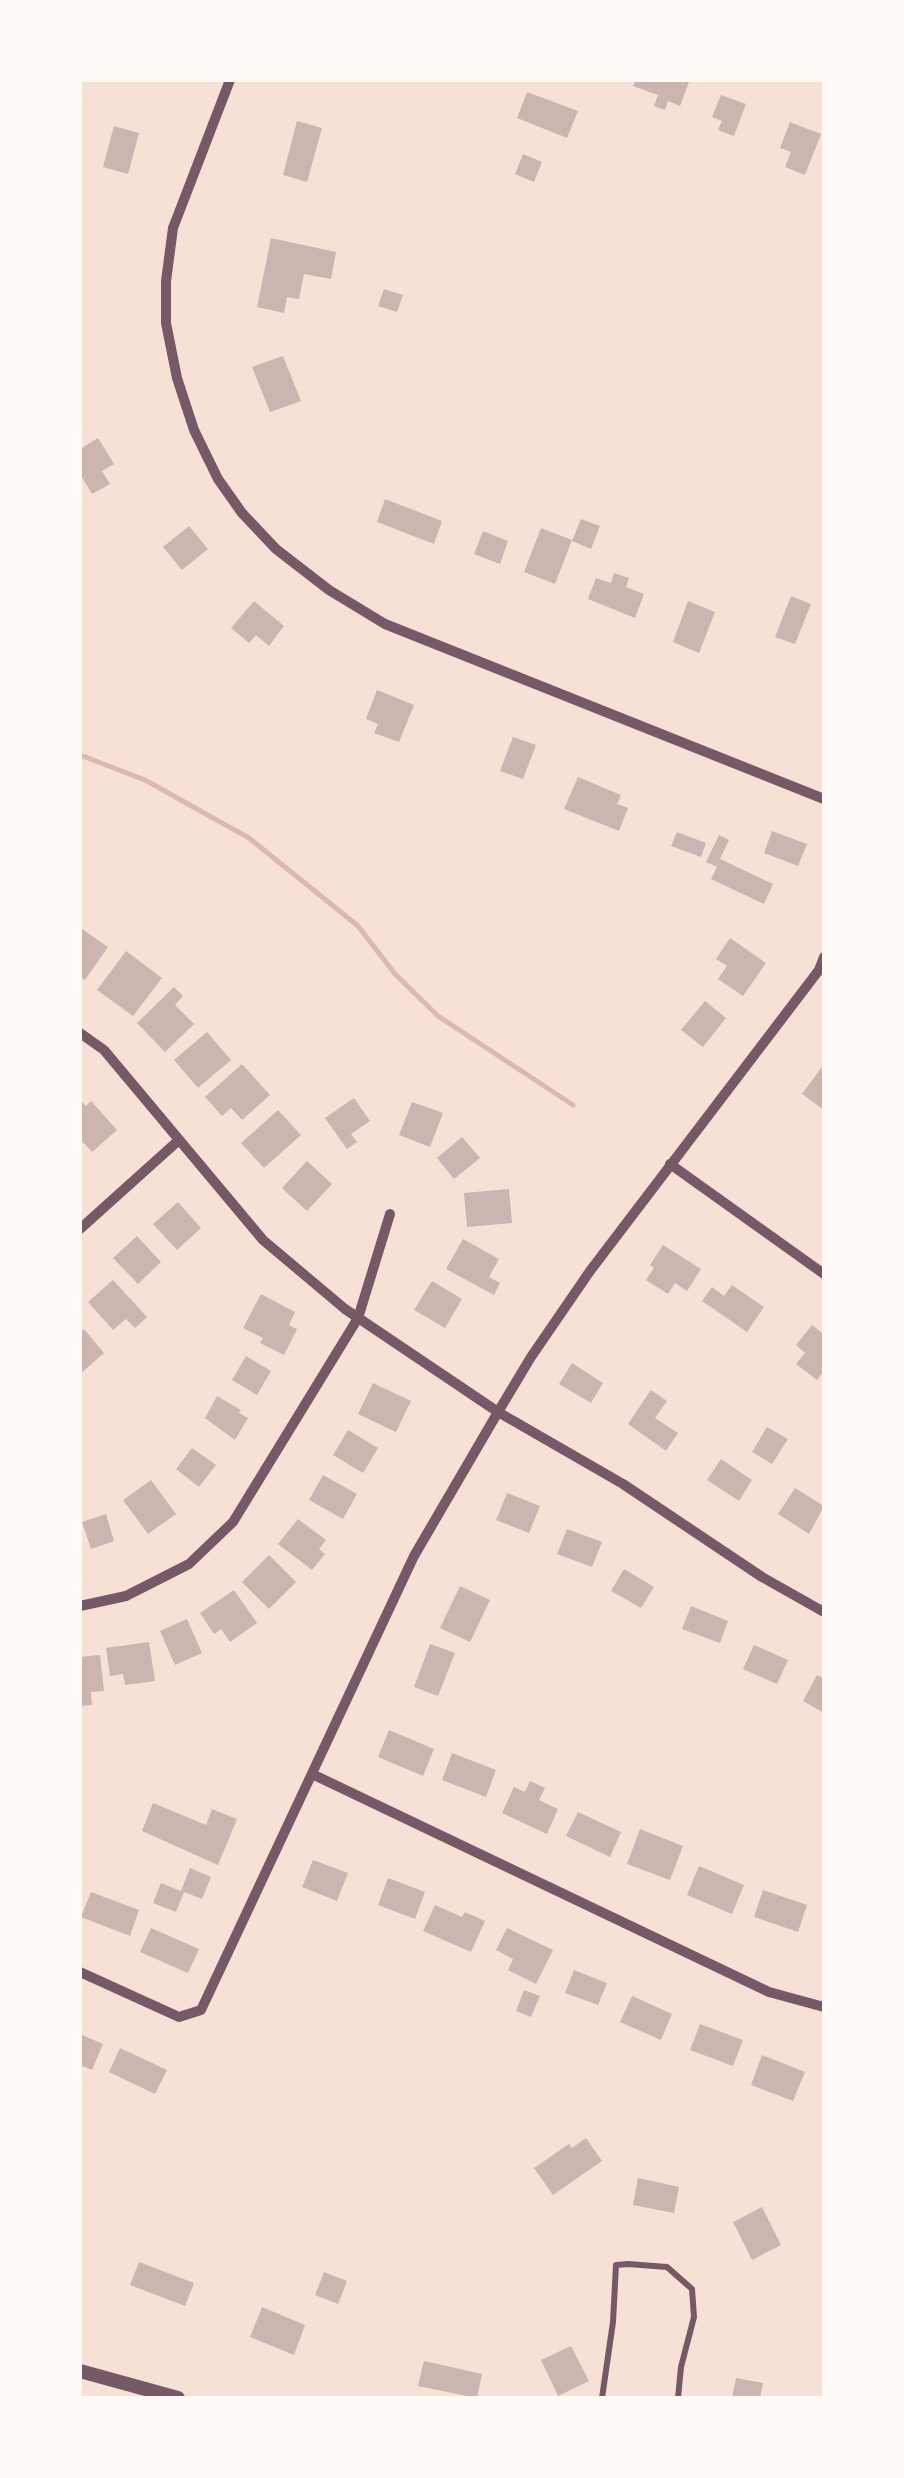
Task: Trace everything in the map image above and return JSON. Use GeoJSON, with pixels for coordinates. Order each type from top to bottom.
{"type":"FeatureCollection","features":[{"type":"Feature","properties":{"kind":"street"},"geometry":{"type":"LineString","coordinates":[[230,80],[173,228],[166,281],[166,323],[176,378],[194,430],[218,479],[242,513],[276,549],[328,590],[386,624],[824,799]]}},
{"type":"Feature","properties":{"kind":"street"},"geometry":{"type":"LineString","coordinates":[[80,1972],[179,2017],[201,2010],[414,1556],[530,1357],[824,957]]}},
{"type":"Feature","properties":{"kind":"street"},"geometry":{"type":"LineString","coordinates":[[80,1033],[104,1050],[263,1240],[358,1318],[498,1412],[623,1484],[762,1577],[824,1612]]}},
{"type":"Feature","properties":{"kind":"street"},"geometry":{"type":"LineString","coordinates":[[80,1229],[179,1140]]}},
{"type":"Feature","properties":{"kind":"street"},"geometry":{"type":"LineString","coordinates":[[670,1164],[824,1274]]}},
{"type":"Feature","properties":{"kind":"street"},"geometry":{"type":"LineString","coordinates":[[80,1606],[126,1596],[189,1564],[233,1522],[358,1318],[390,1214]]}},
{"type":"Feature","properties":{"kind":"street"},"geometry":{"type":"LineString","coordinates":[[312,1774],[769,1992],[824,2007]]}},
{"type":"Feature","properties":{"kind":"street"},"geometry":{"type":"LineString","coordinates":[[80,2371],[178,2398]]}},
{"type":"Feature","properties":{"kind":"lane"},"geometry":{"type":"LineString","coordinates":[[602,2398],[616,2265],[628,2264],[668,2267],[692,2289],[694,2317],[680,2367],[678,2398]]}},
{"type":"Feature","properties":{"kind":"building"},"geometry":{"type":"Polygon","coordinates":[[[636,80],[689,82],[680,106],[668,101],[665,110],[654,106],[658,95],[633,86],[636,80]]]}},
{"type":"Feature","properties":{"kind":"building"},"geometry":{"type":"Polygon","coordinates":[[[527,92],[578,111],[567,138],[517,118],[527,92]]]}},
{"type":"Feature","properties":{"kind":"building"},"geometry":{"type":"Polygon","coordinates":[[[721,95],[746,104],[734,136],[718,130],[722,121],[712,117],[721,95]]]}},
{"type":"Feature","properties":{"kind":"building"},"geometry":{"type":"Polygon","coordinates":[[[297,121],[322,128],[307,182],[283,175],[297,121]]]}},
{"type":"Feature","properties":{"kind":"building"},"geometry":{"type":"Polygon","coordinates":[[[790,122],[821,134],[805,175],[785,167],[791,152],[780,148],[790,122]]]}},
{"type":"Feature","properties":{"kind":"building"},"geometry":{"type":"Polygon","coordinates":[[[114,126],[139,133],[128,174],[103,167],[114,126]]]}},
{"type":"Feature","properties":{"kind":"building"},"geometry":{"type":"Polygon","coordinates":[[[523,154],[542,162],[534,182],[515,174],[523,154]]]}},
{"type":"Feature","properties":{"kind":"building"},"geometry":{"type":"Polygon","coordinates":[[[271,238],[336,252],[331,279],[304,274],[299,299],[287,297],[284,313],[257,307],[271,238]]]}},
{"type":"Feature","properties":{"kind":"building"},"geometry":{"type":"Polygon","coordinates":[[[384,289],[403,295],[397,312],[378,306],[384,289]]]}},
{"type":"Feature","properties":{"kind":"building"},"geometry":{"type":"Polygon","coordinates":[[[283,356],[301,401],[270,412],[252,367],[283,356]]]}},
{"type":"Feature","properties":{"kind":"building"},"geometry":{"type":"Polygon","coordinates":[[[98,438],[114,464],[102,471],[110,484],[92,494],[80,474],[80,449],[98,438]]]}},
{"type":"Feature","properties":{"kind":"building"},"geometry":{"type":"Polygon","coordinates":[[[385,499],[442,521],[434,544],[377,522],[385,499]]]}},
{"type":"Feature","properties":{"kind":"building"},"geometry":{"type":"Polygon","coordinates":[[[581,519],[600,526],[591,549],[572,541],[581,519]]]}},
{"type":"Feature","properties":{"kind":"building"},"geometry":{"type":"Polygon","coordinates":[[[189,526],[208,549],[182,570],[163,547],[189,526]]]}},
{"type":"Feature","properties":{"kind":"building"},"geometry":{"type":"Polygon","coordinates":[[[541,528],[572,540],[555,584],[524,572],[541,528]]]}},
{"type":"Feature","properties":{"kind":"building"},"geometry":{"type":"Polygon","coordinates":[[[483,531],[508,541],[500,564],[474,554],[483,531]]]}},
{"type":"Feature","properties":{"kind":"building"},"geometry":{"type":"Polygon","coordinates":[[[614,573],[629,578],[626,587],[644,594],[635,618],[588,599],[596,578],[611,583],[614,573]]]}},
{"type":"Feature","properties":{"kind":"building"},"geometry":{"type":"Polygon","coordinates":[[[791,596],[811,604],[795,644],[775,637],[791,596]]]}},
{"type":"Feature","properties":{"kind":"building"},"geometry":{"type":"Polygon","coordinates":[[[254,601],[284,626],[269,646],[256,635],[249,643],[231,628],[254,601]]]}},
{"type":"Feature","properties":{"kind":"building"},"geometry":{"type":"Polygon","coordinates":[[[688,601],[715,612],[699,653],[673,642],[688,601]]]}},
{"type":"Feature","properties":{"kind":"building"},"geometry":{"type":"Polygon","coordinates":[[[377,690],[414,705],[399,742],[374,733],[378,724],[366,719],[377,690]]]}},
{"type":"Feature","properties":{"kind":"building"},"geometry":{"type":"Polygon","coordinates":[[[513,737],[536,745],[523,779],[500,771],[513,737]]]}},
{"type":"Feature","properties":{"kind":"building"},"geometry":{"type":"Polygon","coordinates":[[[578,777],[621,795],[617,804],[628,808],[619,831],[564,809],[578,777]]]}},
{"type":"Feature","properties":{"kind":"building"},"geometry":{"type":"Polygon","coordinates":[[[772,831],[807,844],[798,866],[764,853],[772,831]]]}},
{"type":"Feature","properties":{"kind":"building"},"geometry":{"type":"Polygon","coordinates":[[[677,832],[706,843],[701,857],[671,846],[677,832]]]}},
{"type":"Feature","properties":{"kind":"building"},"geometry":{"type":"Polygon","coordinates":[[[719,835],[729,840],[720,859],[773,884],[764,904],[711,879],[717,867],[706,862],[719,835]]]}},
{"type":"Feature","properties":{"kind":"building"},"geometry":{"type":"Polygon","coordinates":[[[82,929],[108,947],[85,980],[80,977],[82,929]]]}},
{"type":"Feature","properties":{"kind":"building"},"geometry":{"type":"Polygon","coordinates":[[[730,938],[766,963],[743,996],[718,979],[727,966],[716,959],[730,938]]]}},
{"type":"Feature","properties":{"kind":"building"},"geometry":{"type":"Polygon","coordinates":[[[126,951],[162,978],[133,1016],[97,990],[126,951]]]}},
{"type":"Feature","properties":{"kind":"building"},"geometry":{"type":"Polygon","coordinates":[[[174,987],[183,996],[175,1005],[194,1024],[165,1052],[137,1023],[174,987]]]}},
{"type":"Feature","properties":{"kind":"building"},"geometry":{"type":"Polygon","coordinates":[[[705,1001],[726,1018],[703,1047],[681,1030],[705,1001]]]}},
{"type":"Feature","properties":{"kind":"building"},"geometry":{"type":"Polygon","coordinates":[[[207,1032],[231,1060],[198,1088],[174,1060],[207,1032]]]}},
{"type":"Feature","properties":{"kind":"building"},"geometry":{"type":"Polygon","coordinates":[[[242,1064],[270,1095],[242,1120],[231,1108],[222,1116],[205,1097],[242,1064]]]}},
{"type":"Feature","properties":{"kind":"building"},"geometry":{"type":"Polygon","coordinates":[[[824,1064],[824,1110],[802,1094],[824,1064]]]}},
{"type":"Feature","properties":{"kind":"building"},"geometry":{"type":"Polygon","coordinates":[[[354,1098],[370,1121],[351,1134],[357,1142],[347,1149],[325,1118],[354,1098]]]}},
{"type":"Feature","properties":{"kind":"building"},"geometry":{"type":"Polygon","coordinates":[[[80,1100],[86,1106],[91,1101],[117,1130],[92,1152],[80,1139],[80,1100]]]}},
{"type":"Feature","properties":{"kind":"building"},"geometry":{"type":"Polygon","coordinates":[[[412,1102],[443,1113],[430,1147],[399,1135],[412,1102]]]}},
{"type":"Feature","properties":{"kind":"building"},"geometry":{"type":"Polygon","coordinates":[[[278,1110],[301,1135],[264,1168],[241,1143],[278,1110]]]}},
{"type":"Feature","properties":{"kind":"building"},"geometry":{"type":"Polygon","coordinates":[[[462,1137],[480,1158],[454,1179],[437,1158],[462,1137]]]}},
{"type":"Feature","properties":{"kind":"building"},"geometry":{"type":"Polygon","coordinates":[[[307,1161],[332,1184],[307,1211],[282,1188],[307,1161]]]}},
{"type":"Feature","properties":{"kind":"building"},"geometry":{"type":"Polygon","coordinates":[[[509,1189],[512,1223],[467,1227],[464,1193],[509,1189]]]}},
{"type":"Feature","properties":{"kind":"building"},"geometry":{"type":"Polygon","coordinates":[[[178,1202],[201,1228],[177,1250],[153,1224],[178,1202]]]}},
{"type":"Feature","properties":{"kind":"building"},"geometry":{"type":"Polygon","coordinates":[[[137,1236],[161,1262],[138,1284],[113,1258],[137,1236]]]}},
{"type":"Feature","properties":{"kind":"building"},"geometry":{"type":"Polygon","coordinates":[[[463,1239],[499,1259],[489,1277],[500,1283],[494,1295],[446,1269],[463,1239]]]}},
{"type":"Feature","properties":{"kind":"building"},"geometry":{"type":"Polygon","coordinates":[[[663,1245],[701,1269],[687,1291],[675,1283],[668,1294],[646,1280],[663,1245]]]}},
{"type":"Feature","properties":{"kind":"building"},"geometry":{"type":"Polygon","coordinates":[[[113,1280],[147,1317],[135,1328],[126,1319],[113,1330],[88,1302],[113,1280]]]}},
{"type":"Feature","properties":{"kind":"building"},"geometry":{"type":"Polygon","coordinates":[[[432,1281],[462,1299],[445,1328],[414,1310],[432,1281]]]}},
{"type":"Feature","properties":{"kind":"building"},"geometry":{"type":"Polygon","coordinates":[[[732,1285],[764,1307],[747,1332],[702,1301],[712,1287],[724,1296],[732,1285]]]}},
{"type":"Feature","properties":{"kind":"building"},"geometry":{"type":"Polygon","coordinates":[[[261,1294],[295,1312],[289,1325],[297,1329],[284,1355],[260,1343],[263,1338],[243,1328],[261,1294]]]}},
{"type":"Feature","properties":{"kind":"building"},"geometry":{"type":"Polygon","coordinates":[[[812,1325],[824,1334],[824,1371],[817,1380],[796,1364],[805,1353],[796,1345],[812,1325]]]}},
{"type":"Feature","properties":{"kind":"building"},"geometry":{"type":"Polygon","coordinates":[[[84,1329],[104,1353],[80,1374],[80,1333],[84,1329]]]}},
{"type":"Feature","properties":{"kind":"building"},"geometry":{"type":"Polygon","coordinates":[[[246,1356],[271,1371],[257,1395],[232,1380],[246,1356]]]}},
{"type":"Feature","properties":{"kind":"building"},"geometry":{"type":"Polygon","coordinates":[[[572,1363],[603,1383],[591,1403],[559,1384],[572,1363]]]}},
{"type":"Feature","properties":{"kind":"building"},"geometry":{"type":"Polygon","coordinates":[[[373,1383],[411,1401],[396,1432],[358,1414],[373,1383]]]}},
{"type":"Feature","properties":{"kind":"building"},"geometry":{"type":"Polygon","coordinates":[[[651,1390],[667,1401],[655,1418],[678,1433],[666,1451],[628,1424],[651,1390]]]}},
{"type":"Feature","properties":{"kind":"building"},"geometry":{"type":"Polygon","coordinates":[[[217,1396],[248,1418],[235,1440],[205,1418],[217,1396]]]}},
{"type":"Feature","properties":{"kind":"building"},"geometry":{"type":"Polygon","coordinates":[[[767,1427],[788,1439],[772,1464],[752,1452],[767,1427]]]}},
{"type":"Feature","properties":{"kind":"building"},"geometry":{"type":"Polygon","coordinates":[[[348,1430],[378,1448],[363,1473],[333,1455],[348,1430]]]}},
{"type":"Feature","properties":{"kind":"building"},"geometry":{"type":"Polygon","coordinates":[[[192,1448],[216,1465],[199,1487],[176,1469],[192,1448]]]}},
{"type":"Feature","properties":{"kind":"building"},"geometry":{"type":"Polygon","coordinates":[[[721,1459],[752,1480],[739,1501],[707,1480],[721,1459]]]}},
{"type":"Feature","properties":{"kind":"building"},"geometry":{"type":"Polygon","coordinates":[[[323,1475],[357,1494],[343,1519],[309,1500],[323,1475]]]}},
{"type":"Feature","properties":{"kind":"building"},"geometry":{"type":"Polygon","coordinates":[[[151,1480],[176,1514],[148,1534],[123,1500],[151,1480]]]}},
{"type":"Feature","properties":{"kind":"building"},"geometry":{"type":"Polygon","coordinates":[[[795,1488],[824,1506],[809,1534],[778,1514],[795,1488]]]}},
{"type":"Feature","properties":{"kind":"building"},"geometry":{"type":"Polygon","coordinates":[[[507,1493],[540,1506],[529,1533],[496,1520],[507,1493]]]}},
{"type":"Feature","properties":{"kind":"building"},"geometry":{"type":"Polygon","coordinates":[[[106,1514],[114,1541],[91,1549],[82,1522],[106,1514]]]}},
{"type":"Feature","properties":{"kind":"building"},"geometry":{"type":"Polygon","coordinates":[[[298,1519],[326,1540],[319,1549],[325,1554],[312,1570],[278,1544],[298,1519]]]}},
{"type":"Feature","properties":{"kind":"building"},"geometry":{"type":"Polygon","coordinates":[[[567,1529],[602,1542],[592,1567],[557,1554],[567,1529]]]}},
{"type":"Feature","properties":{"kind":"building"},"geometry":{"type":"Polygon","coordinates":[[[269,1555],[296,1582],[269,1609],[242,1582],[269,1555]]]}},
{"type":"Feature","properties":{"kind":"building"},"geometry":{"type":"Polygon","coordinates":[[[624,1569],[654,1587],[641,1608],[611,1591],[624,1569]]]}},
{"type":"Feature","properties":{"kind":"building"},"geometry":{"type":"Polygon","coordinates":[[[460,1586],[490,1600],[470,1642],[440,1628],[460,1586]]]}},
{"type":"Feature","properties":{"kind":"building"},"geometry":{"type":"Polygon","coordinates":[[[234,1590],[257,1623],[230,1642],[221,1629],[214,1634],[200,1613],[234,1590]]]}},
{"type":"Feature","properties":{"kind":"building"},"geometry":{"type":"Polygon","coordinates":[[[691,1606],[728,1621],[720,1643],[682,1629],[691,1606]]]}},
{"type":"Feature","properties":{"kind":"building"},"geometry":{"type":"Polygon","coordinates":[[[187,1619],[202,1653],[175,1665],[160,1631],[187,1619]]]}},
{"type":"Feature","properties":{"kind":"building"},"geometry":{"type":"Polygon","coordinates":[[[149,1642],[155,1681],[125,1685],[123,1674],[110,1676],[106,1648],[149,1642]]]}},
{"type":"Feature","properties":{"kind":"building"},"geometry":{"type":"Polygon","coordinates":[[[430,1644],[455,1653],[438,1696],[414,1687],[430,1644]]]}},
{"type":"Feature","properties":{"kind":"building"},"geometry":{"type":"Polygon","coordinates":[[[754,1645],[788,1660],[777,1684],[743,1669],[754,1645]]]}},
{"type":"Feature","properties":{"kind":"building"},"geometry":{"type":"Polygon","coordinates":[[[100,1655],[104,1691],[91,1692],[92,1705],[80,1706],[80,1657],[100,1655]]]}},
{"type":"Feature","properties":{"kind":"building"},"geometry":{"type":"Polygon","coordinates":[[[817,1675],[824,1678],[824,1713],[803,1701],[817,1675]]]}},
{"type":"Feature","properties":{"kind":"building"},"geometry":{"type":"Polygon","coordinates":[[[389,1730],[434,1749],[423,1776],[378,1757],[389,1730]]]}},
{"type":"Feature","properties":{"kind":"building"},"geometry":{"type":"Polygon","coordinates":[[[452,1753],[496,1770],[486,1797],[442,1780],[452,1753]]]}},
{"type":"Feature","properties":{"kind":"building"},"geometry":{"type":"Polygon","coordinates":[[[530,1781],[545,1788],[539,1800],[558,1809],[547,1834],[502,1813],[514,1787],[525,1792],[530,1781]]]}},
{"type":"Feature","properties":{"kind":"building"},"geometry":{"type":"Polygon","coordinates":[[[153,1803],[206,1825],[212,1809],[237,1819],[218,1865],[142,1831],[153,1803]]]}},
{"type":"Feature","properties":{"kind":"building"},"geometry":{"type":"Polygon","coordinates":[[[578,1812],[621,1832],[610,1857],[566,1836],[578,1812]]]}},
{"type":"Feature","properties":{"kind":"building"},"geometry":{"type":"Polygon","coordinates":[[[640,1829],[683,1846],[670,1880],[627,1864],[640,1829]]]}},
{"type":"Feature","properties":{"kind":"building"},"geometry":{"type":"Polygon","coordinates":[[[313,1860],[348,1873],[337,1901],[302,1887],[313,1860]]]}},
{"type":"Feature","properties":{"kind":"building"},"geometry":{"type":"Polygon","coordinates":[[[699,1866],[744,1885],[732,1914],[687,1895],[699,1866]]]}},
{"type":"Feature","properties":{"kind":"building"},"geometry":{"type":"Polygon","coordinates":[[[190,1868],[211,1877],[202,1899],[184,1892],[176,1912],[153,1903],[161,1883],[181,1891],[190,1868]]]}},
{"type":"Feature","properties":{"kind":"building"},"geometry":{"type":"Polygon","coordinates":[[[388,1878],[425,1892],[415,1919],[378,1905],[388,1878]]]}},
{"type":"Feature","properties":{"kind":"building"},"geometry":{"type":"Polygon","coordinates":[[[763,1890],[807,1905],[798,1932],[754,1917],[763,1890]]]}},
{"type":"Feature","properties":{"kind":"building"},"geometry":{"type":"Polygon","coordinates":[[[91,1892],[139,1910],[130,1936],[81,1917],[91,1892]]]}},
{"type":"Feature","properties":{"kind":"building"},"geometry":{"type":"Polygon","coordinates":[[[435,1905],[462,1917],[465,1912],[485,1921],[471,1952],[423,1931],[435,1905]]]}},
{"type":"Feature","properties":{"kind":"building"},"geometry":{"type":"Polygon","coordinates":[[[151,1928],[199,1949],[188,1973],[140,1952],[151,1928]]]}},
{"type":"Feature","properties":{"kind":"building"},"geometry":{"type":"Polygon","coordinates":[[[507,1928],[553,1950],[536,1984],[508,1970],[513,1959],[496,1950],[507,1928]]]}},
{"type":"Feature","properties":{"kind":"building"},"geometry":{"type":"Polygon","coordinates":[[[574,1970],[607,1983],[598,2005],[565,1993],[574,1970]]]}},
{"type":"Feature","properties":{"kind":"building"},"geometry":{"type":"Polygon","coordinates":[[[524,1990],[540,1996],[531,2017],[516,2011],[524,1990]]]}},
{"type":"Feature","properties":{"kind":"building"},"geometry":{"type":"Polygon","coordinates":[[[632,1996],[672,2014],[661,2040],[620,2022],[632,1996]]]}},
{"type":"Feature","properties":{"kind":"building"},"geometry":{"type":"Polygon","coordinates":[[[700,2024],[743,2040],[733,2066],[690,2050],[700,2024]]]}},
{"type":"Feature","properties":{"kind":"building"},"geometry":{"type":"Polygon","coordinates":[[[80,2034],[103,2044],[92,2070],[80,2065],[80,2034]]]}},
{"type":"Feature","properties":{"kind":"building"},"geometry":{"type":"Polygon","coordinates":[[[120,2048],[167,2070],[155,2094],[109,2072],[120,2048]]]}},
{"type":"Feature","properties":{"kind":"building"},"geometry":{"type":"Polygon","coordinates":[[[762,2055],[805,2072],[793,2101],[751,2085],[762,2055]]]}},
{"type":"Feature","properties":{"kind":"building"},"geometry":{"type":"Polygon","coordinates":[[[586,2138],[602,2161],[553,2195],[534,2168],[569,2144],[572,2148],[586,2138]]]}},
{"type":"Feature","properties":{"kind":"building"},"geometry":{"type":"Polygon","coordinates":[[[638,2178],[679,2187],[674,2213],[633,2205],[638,2178]]]}},
{"type":"Feature","properties":{"kind":"building"},"geometry":{"type":"Polygon","coordinates":[[[762,2207],[781,2245],[752,2260],[733,2222],[762,2207]]]}},
{"type":"Feature","properties":{"kind":"building"},"geometry":{"type":"Polygon","coordinates":[[[139,2262],[194,2283],[185,2306],[130,2285],[139,2262]]]}},
{"type":"Feature","properties":{"kind":"building"},"geometry":{"type":"Polygon","coordinates":[[[324,2272],[347,2281],[338,2304],[315,2295],[324,2272]]]}},
{"type":"Feature","properties":{"kind":"building"},"geometry":{"type":"Polygon","coordinates":[[[262,2307],[305,2325],[294,2355],[250,2337],[262,2307]]]}},
{"type":"Feature","properties":{"kind":"building"},"geometry":{"type":"Polygon","coordinates":[[[571,2346],[589,2381],[558,2396],[541,2360],[571,2346]]]}},
{"type":"Feature","properties":{"kind":"building"},"geometry":{"type":"Polygon","coordinates":[[[424,2361],[482,2374],[477,2398],[418,2386],[424,2361]]]}},
{"type":"Feature","properties":{"kind":"building"},"geometry":{"type":"Polygon","coordinates":[[[736,2378],[763,2383],[760,2398],[732,2398],[736,2378]]]}},
{"type":"Feature","properties":{"kind":"waterway"},"geometry":{"type":"LineString","coordinates":[[80,755],[145,780],[249,838],[358,926],[395,974],[438,1016],[573,1105]]}}]}
